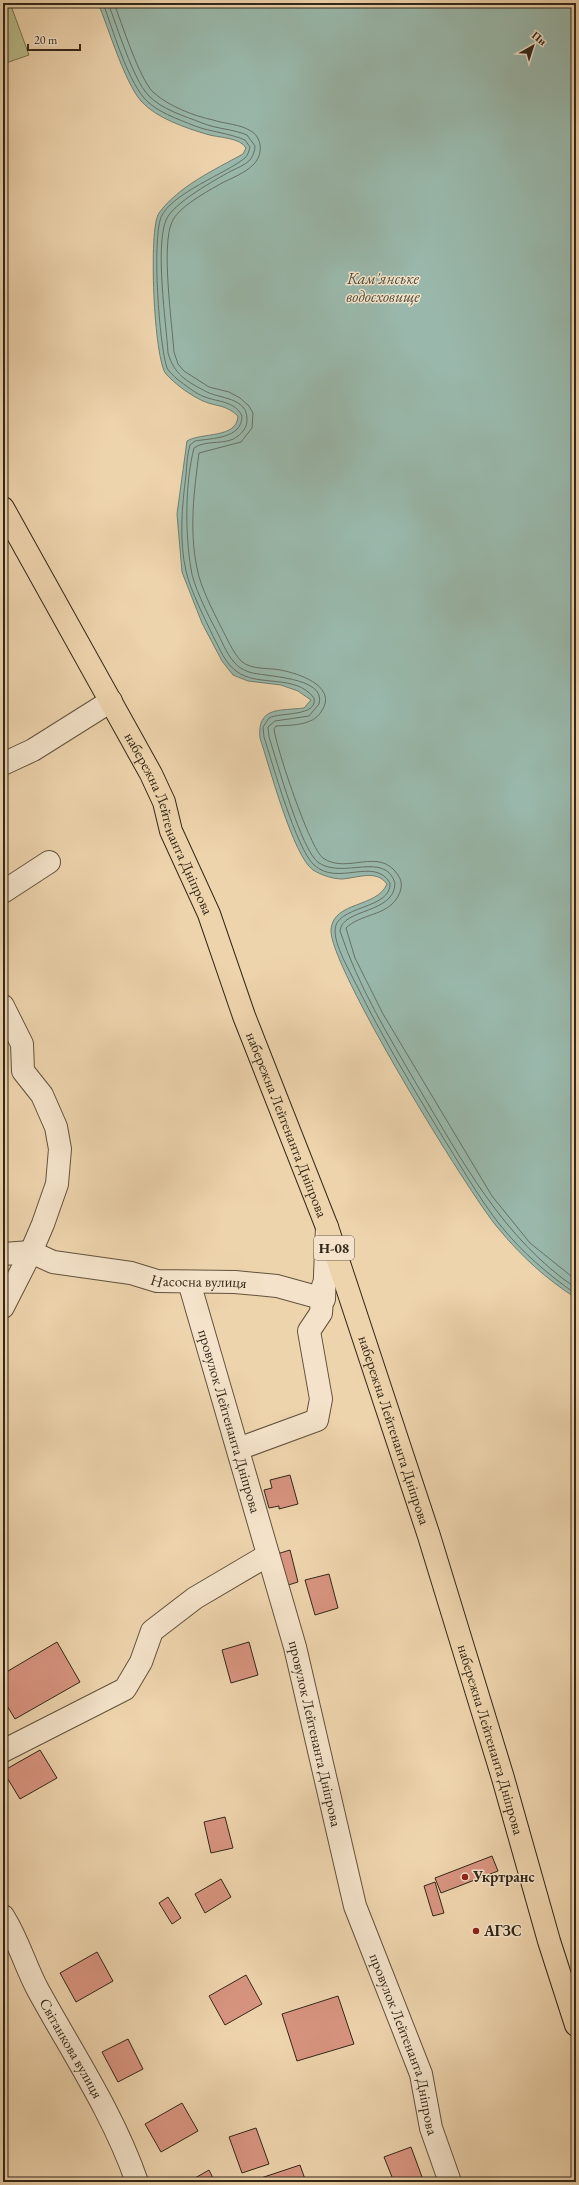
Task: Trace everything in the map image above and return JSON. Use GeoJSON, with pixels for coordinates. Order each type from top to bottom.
{"type":"FeatureCollection","features":[{"type":"Feature","properties":{"kind":"main road","name":"набережна Лейтенанта Дніпрова"},"geometry":{"type":"LineString","coordinates":[[3,508],[111,701],[164,802],[171,832],[210,914],[244,1016],[327,1227],[429,1536],[503,1778],[549,1941],[576,2025]]}},
{"type":"Feature","properties":{"kind":"street"},"geometry":{"type":"LineString","coordinates":[[3,764],[33,750],[111,701]]}},
{"type":"Feature","properties":{"kind":"street"},"geometry":{"type":"LineString","coordinates":[[3,892],[49,862]]}},
{"type":"Feature","properties":{"kind":"street"},"geometry":{"type":"LineString","coordinates":[[3,1006],[22,1044],[23,1071],[42,1095],[56,1128],[60,1149],[57,1184],[31,1252],[3,1307]]}},
{"type":"Feature","properties":{"kind":"street"},"geometry":{"type":"LineString","coordinates":[[238,1449],[317,1420],[321,1399],[309,1331],[321,1313],[327,1227]]}},
{"type":"Feature","properties":{"kind":"street","name":"Насосна вулиця"},"geometry":{"type":"LineString","coordinates":[[3,1254],[31,1252],[53,1262],[131,1273],[157,1281],[235,1282],[277,1286],[324,1299],[327,1227]]}},
{"type":"Feature","properties":{"kind":"street","name":"провулок Лейтенанта Дніпрова"},"geometry":{"type":"LineString","coordinates":[[189,1282],[295,1648],[355,1906],[421,2074],[431,2128],[450,2182]]}},
{"type":"Feature","properties":{"kind":"street"},"geometry":{"type":"LineString","coordinates":[[3,1751],[125,1689],[141,1662],[152,1631],[195,1598],[268,1554]]}},
{"type":"Feature","properties":{"kind":"street","name":"Світанкова вулиця"},"geometry":{"type":"LineString","coordinates":[[3,1916],[37,1988],[107,2110],[125,2148],[137,2182]]}},
{"type":"Feature","properties":{"kind":"green space"},"geometry":{"type":"Polygon","coordinates":[[[3,3],[10,3],[29,55],[3,64],[3,3]]]}},
{"type":"Feature","properties":{"kind":"water","name":"Кам'янське водосховище"},"geometry":{"type":"Polygon","coordinates":[[[98,3],[576,3],[576,1298],[544,1275],[525,1257],[498,1228],[482,1207],[402,1078],[374,1030],[351,985],[336,950],[331,929],[334,920],[347,909],[382,892],[387,884],[383,879],[372,876],[338,879],[323,875],[313,870],[305,861],[282,809],[260,738],[262,720],[266,715],[279,710],[304,708],[311,700],[298,691],[281,685],[248,681],[233,675],[222,661],[202,623],[182,572],[177,514],[187,441],[193,438],[225,432],[232,428],[236,423],[238,416],[229,409],[208,403],[193,396],[166,374],[158,345],[154,294],[153,267],[156,224],[159,213],[176,195],[198,179],[243,154],[246,148],[243,144],[234,140],[206,134],[172,122],[147,107],[141,101],[129,81],[98,3]]]}},
{"type":"Feature","properties":{"kind":"building"},"geometry":{"type":"Polygon","coordinates":[[[290,1475],[298,1504],[279,1509],[279,1506],[269,1508],[264,1490],[272,1488],[270,1480],[290,1475]]]}},
{"type":"Feature","properties":{"kind":"building"},"geometry":{"type":"Polygon","coordinates":[[[290,1550],[298,1582],[285,1586],[277,1554],[290,1550]]]}},
{"type":"Feature","properties":{"kind":"building"},"geometry":{"type":"Polygon","coordinates":[[[329,1574],[338,1608],[315,1615],[305,1580],[329,1574]]]}},
{"type":"Feature","properties":{"kind":"building"},"geometry":{"type":"Polygon","coordinates":[[[57,1642],[80,1682],[15,1719],[3,1699],[3,1674],[57,1642]]]}},
{"type":"Feature","properties":{"kind":"building"},"geometry":{"type":"Polygon","coordinates":[[[249,1642],[258,1675],[231,1683],[222,1650],[249,1642]]]}},
{"type":"Feature","properties":{"kind":"building"},"geometry":{"type":"Polygon","coordinates":[[[40,1750],[57,1778],[20,1799],[3,1771],[40,1750]]]}},
{"type":"Feature","properties":{"kind":"building"},"geometry":{"type":"Polygon","coordinates":[[[225,1817],[233,1848],[211,1853],[204,1822],[225,1817]]]}},
{"type":"Feature","properties":{"kind":"building"},"geometry":{"type":"Polygon","coordinates":[[[492,1856],[498,1871],[441,1893],[435,1878],[492,1856]]]}},
{"type":"Feature","properties":{"kind":"building"},"geometry":{"type":"Polygon","coordinates":[[[221,1879],[231,1897],[205,1913],[195,1894],[221,1879]]]}},
{"type":"Feature","properties":{"kind":"building"},"geometry":{"type":"Polygon","coordinates":[[[435,1882],[444,1913],[433,1916],[424,1886],[435,1882]]]}},
{"type":"Feature","properties":{"kind":"building"},"geometry":{"type":"Polygon","coordinates":[[[168,1897],[181,1918],[172,1924],[159,1903],[168,1897]]]}},
{"type":"Feature","properties":{"kind":"building"},"geometry":{"type":"Polygon","coordinates":[[[97,1952],[113,1981],[76,2002],[60,1973],[97,1952]]]}},
{"type":"Feature","properties":{"kind":"building"},"geometry":{"type":"Polygon","coordinates":[[[246,1975],[262,2004],[225,2025],[209,1996],[246,1975]]]}},
{"type":"Feature","properties":{"kind":"building"},"geometry":{"type":"Polygon","coordinates":[[[338,1996],[354,2044],[297,2061],[282,2014],[338,1996]]]}},
{"type":"Feature","properties":{"kind":"building"},"geometry":{"type":"Polygon","coordinates":[[[128,2039],[143,2069],[118,2082],[102,2052],[128,2039]]]}},
{"type":"Feature","properties":{"kind":"building"},"geometry":{"type":"Polygon","coordinates":[[[182,2103],[198,2131],[161,2152],[145,2124],[182,2103]]]}},
{"type":"Feature","properties":{"kind":"building"},"geometry":{"type":"Polygon","coordinates":[[[256,2128],[269,2164],[242,2173],[229,2137],[256,2128]]]}},
{"type":"Feature","properties":{"kind":"building"},"geometry":{"type":"Polygon","coordinates":[[[411,2147],[422,2177],[409,2182],[394,2182],[384,2157],[411,2147]]]}},
{"type":"Feature","properties":{"kind":"building"},"geometry":{"type":"Polygon","coordinates":[[[300,2165],[306,2182],[262,2182],[261,2178],[300,2165]]]}},
{"type":"Feature","properties":{"kind":"building"},"geometry":{"type":"Polygon","coordinates":[[[209,2170],[215,2182],[188,2182],[209,2170]]]}},
{"type":"Feature","properties":{"kind":"place","name":"Укртранс"},"geometry":{"type":"Point","coordinates":[465,1877]}},
{"type":"Feature","properties":{"kind":"place","name":"АГЗС"},"geometry":{"type":"Point","coordinates":[476,1931]}}]}
